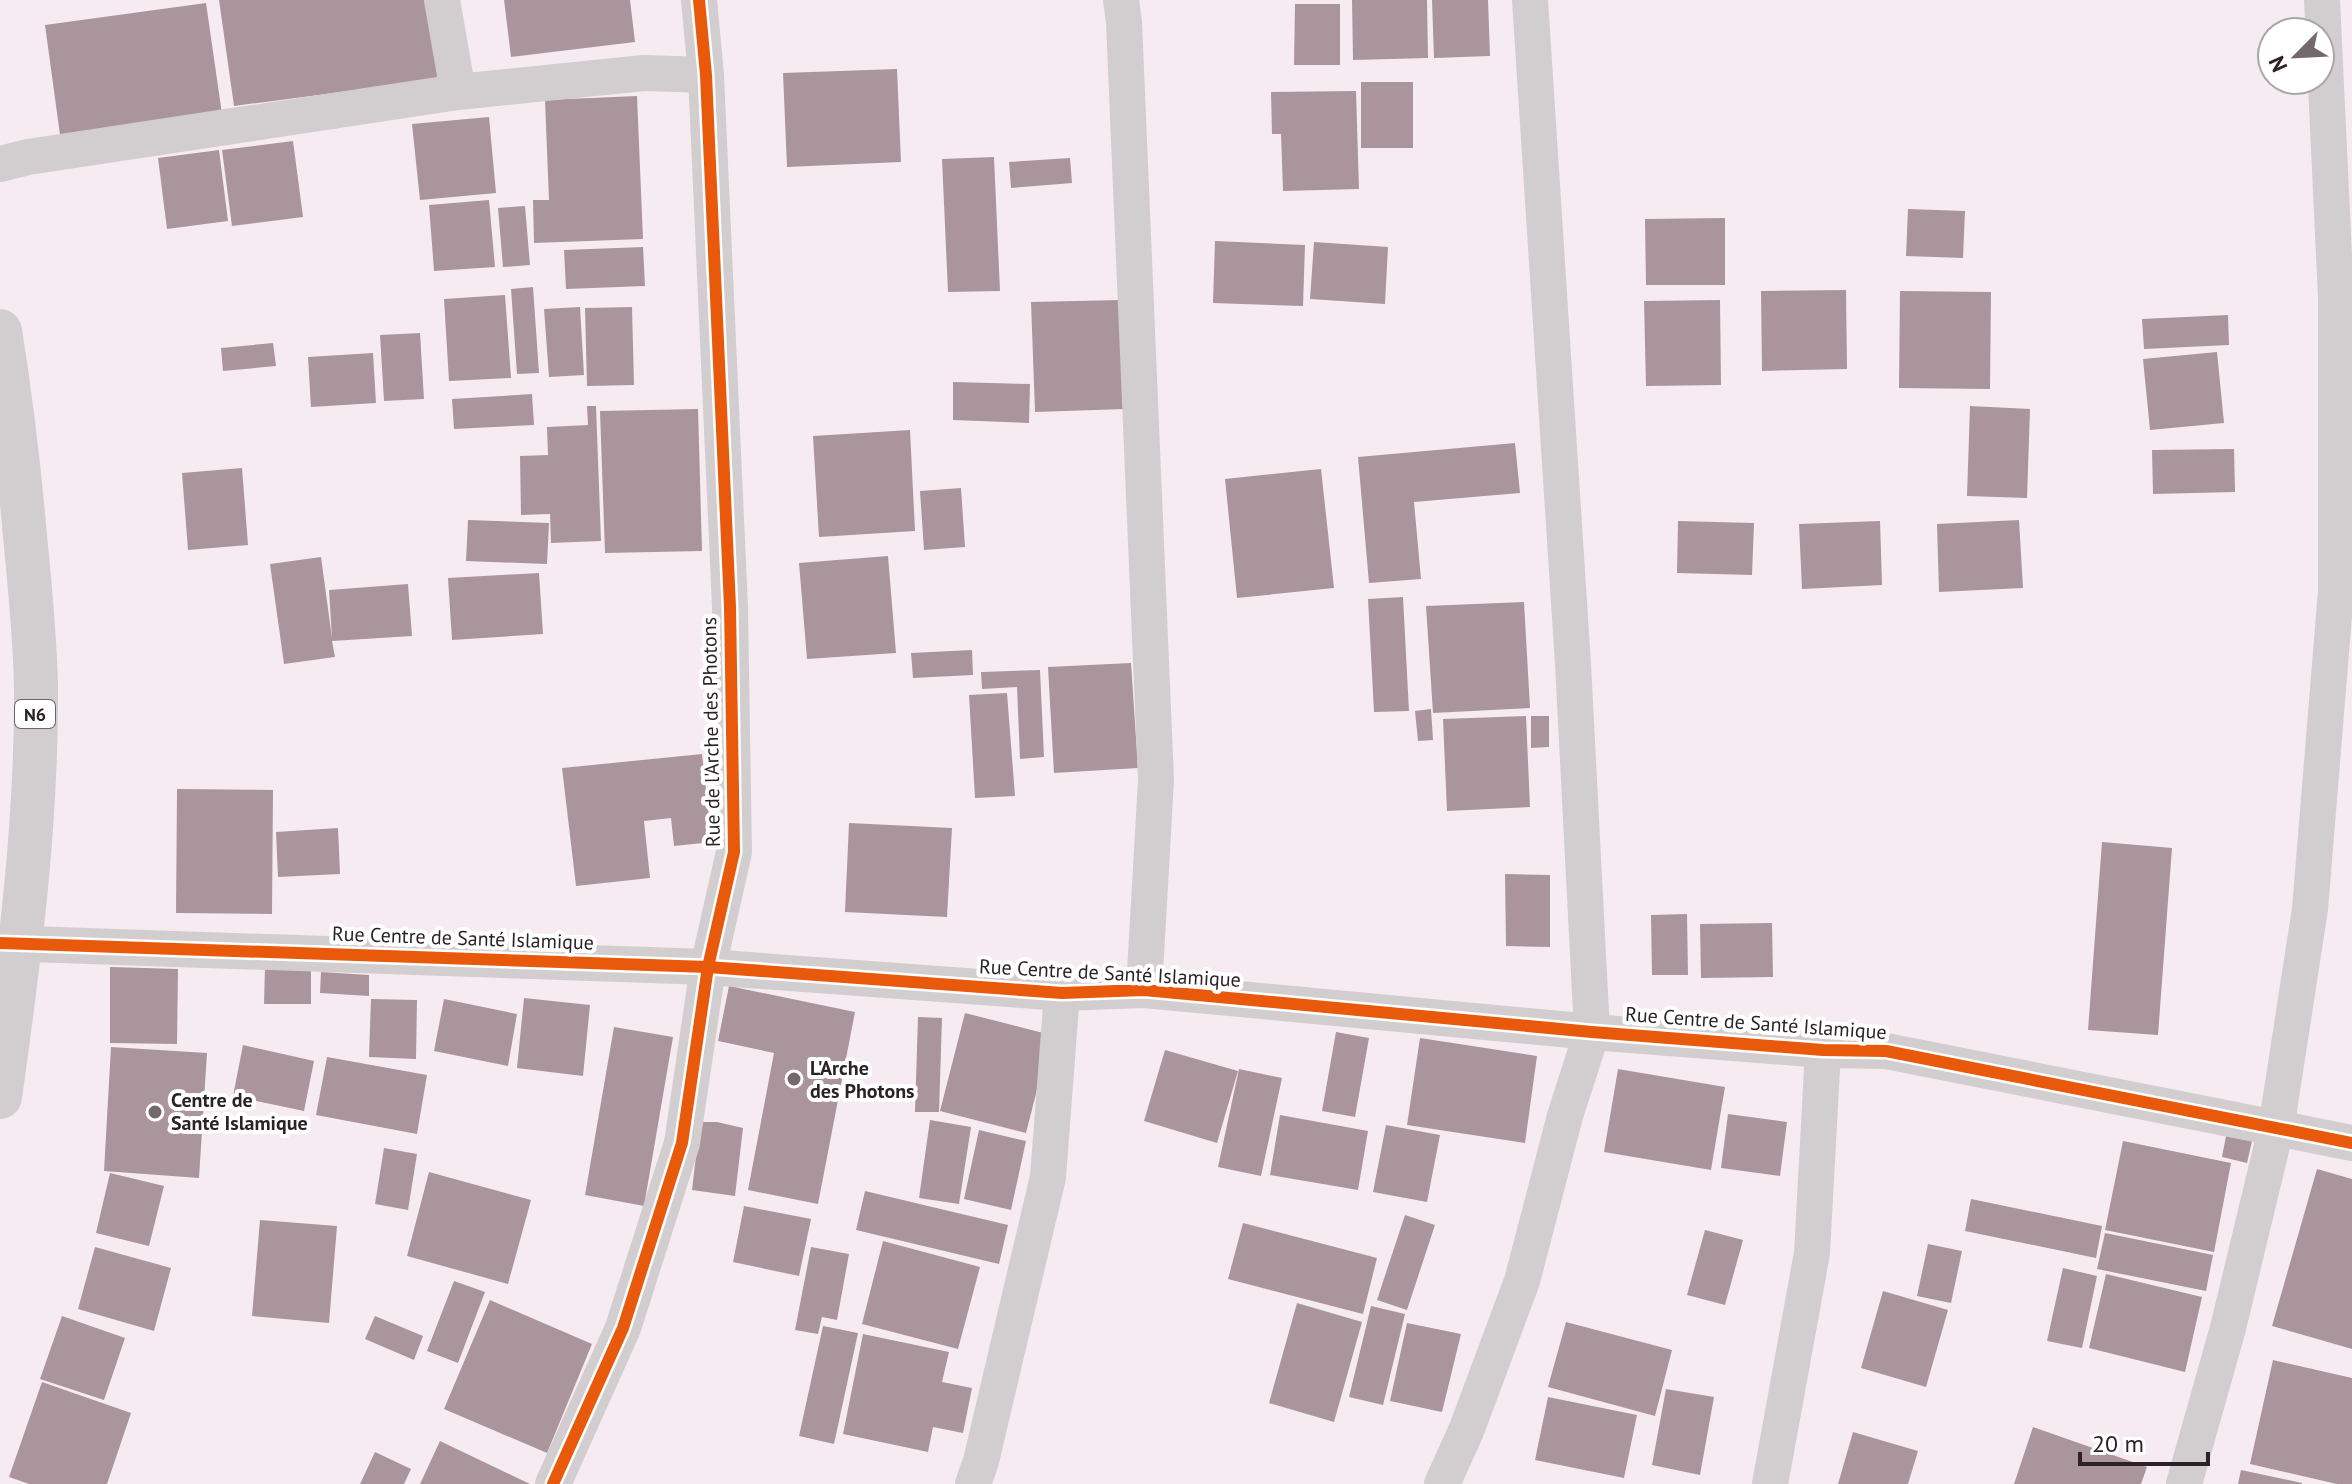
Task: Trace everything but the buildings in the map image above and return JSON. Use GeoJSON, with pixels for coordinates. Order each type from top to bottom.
{"type":"FeatureCollection","features":[{"type":"Feature","properties":{"kind":"highway","name":"N6"},"geometry":{"type":"LineString","coordinates":[[0,331],[21,494],[32,603],[36,685],[31,828],[11,945],[0,1097]]}},
{"type":"Feature","properties":{"kind":"street"},"geometry":{"type":"LineString","coordinates":[[442,0],[458,92]]}},
{"type":"Feature","properties":{"kind":"street","name":"Rue de l'Arche des Photons"},"geometry":{"type":"LineString","coordinates":[[553,1484],[623,1328],[682,1143],[708,967],[734,852],[730,607],[706,75],[699,0]]}},
{"type":"Feature","properties":{"kind":"street"},"geometry":{"type":"LineString","coordinates":[[1121,0],[1143,432],[1156,780],[1144,990]]}},
{"type":"Feature","properties":{"kind":"street"},"geometry":{"type":"LineString","coordinates":[[1442,1484],[1466,1431],[1522,1281],[1565,1116],[1592,1032],[1573,664],[1530,0]]}},
{"type":"Feature","properties":{"kind":"street"},"geometry":{"type":"LineString","coordinates":[[2184,1484],[2228,1328],[2276,1129],[2310,909],[2336,591],[2336,298],[2322,0]]}},
{"type":"Feature","properties":{"kind":"street"},"geometry":{"type":"LineString","coordinates":[[0,164],[28,157],[458,92],[644,73],[706,75]]}},
{"type":"Feature","properties":{"kind":"street","name":"Rue Centre de Santé Islamique"},"geometry":{"type":"LineString","coordinates":[[11,945],[708,967],[1062,993],[1144,990],[1592,1032],[1823,1050],[1886,1051],[2352,1143]]}},
{"type":"Feature","properties":{"kind":"street"},"geometry":{"type":"LineString","coordinates":[[973,1484],[1048,1177],[1062,993]]}},
{"type":"Feature","properties":{"kind":"street"},"geometry":{"type":"LineString","coordinates":[[1770,1484],[1812,1253],[1823,1050]]}},
{"type":"Feature","properties":{"kind":"cycle path"},"geometry":{"type":"LineString","coordinates":[[553,1484],[623,1328],[682,1143],[708,967],[734,852],[730,607],[706,75],[699,0]]}},
{"type":"Feature","properties":{"kind":"cycle path"},"geometry":{"type":"LineString","coordinates":[[0,943],[708,967],[1062,993],[1144,990],[1592,1032],[1823,1050],[1886,1051],[2352,1143]]}},
{"type":"Feature","properties":{"kind":"place","name":"L'Arche des Photons"},"geometry":{"type":"Point","coordinates":[794,1079]}},
{"type":"Feature","properties":{"kind":"place","name":"Centre de Santé Islamique"},"geometry":{"type":"Point","coordinates":[155,1112]}}]}
